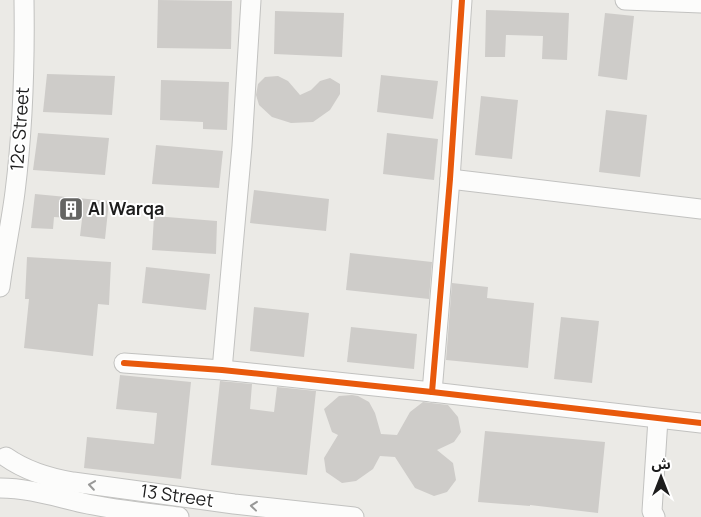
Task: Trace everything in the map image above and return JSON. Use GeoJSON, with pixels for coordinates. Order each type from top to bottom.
{"type":"FeatureCollection","features":[{"type":"Feature","properties":{"kind":"street","name":"12c Street"},"geometry":{"type":"LineString","coordinates":[[0,287],[15,192],[23,114],[24,0]]}},
{"type":"Feature","properties":{"kind":"street"},"geometry":{"type":"LineString","coordinates":[[222,370],[242,146],[251,0]]}},
{"type":"Feature","properties":{"kind":"street"},"geometry":{"type":"LineString","coordinates":[[432,392],[450,179],[462,0]]}},
{"type":"Feature","properties":{"kind":"street"},"geometry":{"type":"LineString","coordinates":[[625,0],[701,3]]}},
{"type":"Feature","properties":{"kind":"street"},"geometry":{"type":"LineString","coordinates":[[450,179],[701,209]]}},
{"type":"Feature","properties":{"kind":"street"},"geometry":{"type":"LineString","coordinates":[[124,363],[222,370],[701,423]]}},
{"type":"Feature","properties":{"kind":"street"},"geometry":{"type":"LineString","coordinates":[[652,515],[658,419]]}},
{"type":"Feature","properties":{"kind":"street"},"geometry":{"type":"LineString","coordinates":[[0,486],[6,474],[7,462],[3,452]]}},
{"type":"Feature","properties":{"kind":"street","name":"13 Street"},"geometry":{"type":"LineString","coordinates":[[3,452],[19,465],[35,473],[73,482],[234,504],[354,517]]}},
{"type":"Feature","properties":{"kind":"street","name":"13 Street"},"geometry":{"type":"LineString","coordinates":[[0,486],[34,491],[110,508],[179,517]]}},
{"type":"Feature","properties":{"kind":"building"},"geometry":{"type":"Polygon","coordinates":[[[158,0],[232,1],[231,49],[157,48],[158,0]]]}},
{"type":"Feature","properties":{"kind":"building"},"geometry":{"type":"Polygon","coordinates":[[[486,10],[569,13],[567,60],[542,59],[543,36],[506,35],[505,57],[485,57],[486,10]]]}},
{"type":"Feature","properties":{"kind":"building"},"geometry":{"type":"Polygon","coordinates":[[[275,11],[344,13],[342,57],[274,54],[275,11]]]}},
{"type":"Feature","properties":{"kind":"building"},"geometry":{"type":"Polygon","coordinates":[[[605,13],[634,16],[627,80],[598,76],[605,13]]]}},
{"type":"Feature","properties":{"kind":"building"},"geometry":{"type":"Polygon","coordinates":[[[47,74],[115,76],[112,115],[43,112],[47,74]]]}},
{"type":"Feature","properties":{"kind":"building"},"geometry":{"type":"Polygon","coordinates":[[[381,75],[438,81],[433,119],[377,112],[381,75]]]}},
{"type":"Feature","properties":{"kind":"building"},"geometry":{"type":"Polygon","coordinates":[[[278,76],[288,81],[300,95],[311,90],[320,81],[330,78],[340,84],[340,94],[330,110],[313,122],[291,123],[272,117],[259,105],[256,95],[258,84],[265,77],[278,76]]]}},
{"type":"Feature","properties":{"kind":"building"},"geometry":{"type":"Polygon","coordinates":[[[161,80],[229,82],[227,130],[203,129],[203,122],[160,120],[161,80]]]}},
{"type":"Feature","properties":{"kind":"building"},"geometry":{"type":"Polygon","coordinates":[[[481,96],[518,100],[512,159],[475,155],[481,96]]]}},
{"type":"Feature","properties":{"kind":"building"},"geometry":{"type":"Polygon","coordinates":[[[606,110],[647,115],[640,177],[599,172],[606,110]]]}},
{"type":"Feature","properties":{"kind":"building"},"geometry":{"type":"Polygon","coordinates":[[[38,133],[109,138],[105,175],[33,170],[38,133]]]}},
{"type":"Feature","properties":{"kind":"building"},"geometry":{"type":"Polygon","coordinates":[[[387,133],[438,139],[434,180],[383,174],[387,133]]]}},
{"type":"Feature","properties":{"kind":"building"},"geometry":{"type":"Polygon","coordinates":[[[156,145],[223,151],[219,188],[152,184],[156,145]]]}},
{"type":"Feature","properties":{"kind":"building"},"geometry":{"type":"Polygon","coordinates":[[[254,190],[329,199],[326,231],[250,223],[254,190]]]}},
{"type":"Feature","properties":{"kind":"building","name":"Al Warqa"},"geometry":{"type":"Polygon","coordinates":[[[35,194],[109,201],[105,239],[80,236],[82,219],[54,217],[53,229],[31,228],[35,194]]]}},
{"type":"Feature","properties":{"kind":"building"},"geometry":{"type":"Polygon","coordinates":[[[154,216],[217,221],[216,254],[152,250],[154,216]]]}},
{"type":"Feature","properties":{"kind":"building"},"geometry":{"type":"Polygon","coordinates":[[[350,253],[432,262],[429,299],[346,290],[350,253]]]}},
{"type":"Feature","properties":{"kind":"building"},"geometry":{"type":"Polygon","coordinates":[[[27,257],[111,262],[109,305],[98,304],[93,356],[24,348],[29,299],[25,299],[27,257]]]}},
{"type":"Feature","properties":{"kind":"building"},"geometry":{"type":"Polygon","coordinates":[[[146,267],[210,274],[206,310],[142,303],[146,267]]]}},
{"type":"Feature","properties":{"kind":"building"},"geometry":{"type":"Polygon","coordinates":[[[452,283],[488,287],[487,298],[534,303],[528,368],[446,360],[452,283]]]}},
{"type":"Feature","properties":{"kind":"building"},"geometry":{"type":"Polygon","coordinates":[[[254,307],[309,313],[304,357],[250,351],[254,307]]]}},
{"type":"Feature","properties":{"kind":"building"},"geometry":{"type":"Polygon","coordinates":[[[561,317],[599,321],[592,383],[554,379],[561,317]]]}},
{"type":"Feature","properties":{"kind":"building"},"geometry":{"type":"Polygon","coordinates":[[[351,327],[417,334],[414,369],[347,362],[351,327]]]}},
{"type":"Feature","properties":{"kind":"building"},"geometry":{"type":"Polygon","coordinates":[[[120,375],[191,382],[181,479],[84,468],[87,437],[154,444],[157,413],[116,409],[120,375]]]}},
{"type":"Feature","properties":{"kind":"building"},"geometry":{"type":"Polygon","coordinates":[[[220,381],[252,384],[250,409],[274,412],[277,387],[316,391],[307,475],[211,465],[220,381]]]}},
{"type":"Feature","properties":{"kind":"building"},"geometry":{"type":"Polygon","coordinates":[[[352,395],[369,402],[375,413],[381,434],[397,435],[410,412],[423,402],[448,405],[458,417],[461,432],[454,442],[437,450],[453,463],[456,480],[447,492],[434,496],[415,488],[395,457],[380,456],[373,469],[356,481],[342,483],[326,472],[324,458],[338,435],[332,432],[324,409],[339,396],[352,395]]]}},
{"type":"Feature","properties":{"kind":"building"},"geometry":{"type":"Polygon","coordinates":[[[485,431],[605,442],[598,513],[530,505],[478,502],[485,431]]]}},
{"type":"Feature","properties":{"kind":"cycle path"},"geometry":{"type":"LineString","coordinates":[[432,392],[450,179],[462,0]]}},
{"type":"Feature","properties":{"kind":"cycle path"},"geometry":{"type":"LineString","coordinates":[[124,363],[222,370],[701,423]]}},
{"type":"Feature","properties":{"kind":"place","name":"Al Warqa"},"geometry":{"type":"Point","coordinates":[71,209]}}]}
